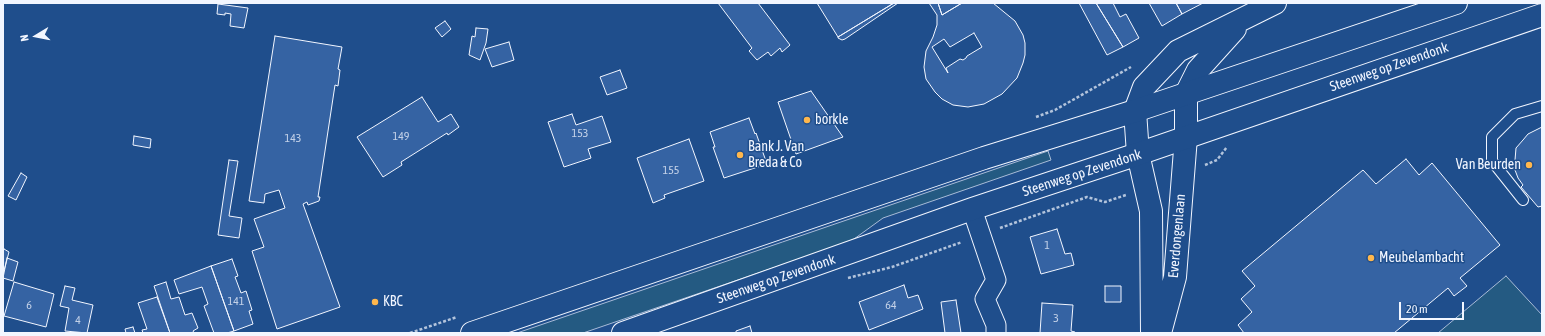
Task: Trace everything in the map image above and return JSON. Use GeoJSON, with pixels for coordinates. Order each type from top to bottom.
{"type":"FeatureCollection","features":[{"type":"Feature","properties":{"kind":"main road"},"geometry":{"type":"LineString","coordinates":[[1135,111],[1144,87],[1178,51],[1275,3]]}},
{"type":"Feature","properties":{"kind":"main road"},"geometry":{"type":"LineString","coordinates":[[472,333],[984,158],[1135,111],[1456,3]]}},
{"type":"Feature","properties":{"kind":"main road","name":"Steenweg op Zevendonk"},"geometry":{"type":"LineString","coordinates":[[623,333],[972,209],[1138,154],[1542,14]]}},
{"type":"Feature","properties":{"kind":"main road"},"geometry":{"type":"LineString","coordinates":[[1186,94],[1198,70],[1244,19]]}},
{"type":"Feature","properties":{"kind":"main road","name":"Everdongenlaan"},"geometry":{"type":"LineString","coordinates":[[1160,333],[1175,277],[1186,137],[1186,94]]}},
{"type":"Feature","properties":{"kind":"main road","name":"Everdongenlaan"},"geometry":{"type":"LineString","coordinates":[[1135,111],[1138,154],[1151,212],[1152,333]]}},
{"type":"Feature","properties":{"kind":"street"},"geometry":{"type":"LineString","coordinates":[[972,209],[996,280],[985,299],[996,325],[996,333]]}},
{"type":"Feature","properties":{"kind":"lane"},"geometry":{"type":"LineString","coordinates":[[1523,200],[1492,161],[1492,137],[1515,114],[1542,106]]}},
{"type":"Feature","properties":{"kind":"path"},"geometry":{"type":"LineString","coordinates":[[1183,174],[1217,160],[1232,144]]}},
{"type":"Feature","properties":{"kind":"path"},"geometry":{"type":"LineString","coordinates":[[841,280],[892,267],[1087,197],[1105,202],[1146,187]]}},
{"type":"Feature","properties":{"kind":"shaded area"},"geometry":{"type":"Polygon","coordinates":[[[1048,151],[1051,160],[883,218],[846,243],[583,333],[517,333],[1048,151]]]}},
{"type":"Feature","properties":{"kind":"shaded area"},"geometry":{"type":"Polygon","coordinates":[[[1506,276],[1542,315],[1542,333],[1438,333],[1506,276]]]}},
{"type":"Feature","properties":{"kind":"building"},"geometry":{"type":"Polygon","coordinates":[[[718,3],[758,3],[790,45],[782,52],[780,48],[771,56],[768,52],[757,60],[749,51],[752,48],[718,3]]]}},
{"type":"Feature","properties":{"kind":"building"},"geometry":{"type":"Polygon","coordinates":[[[817,3],[894,3],[838,37],[817,3]]]}},
{"type":"Feature","properties":{"kind":"building"},"geometry":{"type":"Polygon","coordinates":[[[894,3],[898,3],[845,39],[842,40],[838,38],[838,37],[894,3]]]}},
{"type":"Feature","properties":{"kind":"building"},"geometry":{"type":"Polygon","coordinates":[[[929,3],[938,3],[942,15],[962,3],[993,3],[1015,21],[1023,35],[1025,55],[1017,78],[1002,94],[984,104],[968,107],[953,105],[942,99],[935,92],[926,79],[924,67],[926,51],[937,25],[937,15],[929,3]],[[974,33],[950,47],[944,39],[932,47],[948,73],[946,68],[960,59],[963,60],[982,47],[974,33]]]}},
{"type":"Feature","properties":{"kind":"building"},"geometry":{"type":"Polygon","coordinates":[[[938,3],[962,3],[942,15],[938,3]]]}},
{"type":"Feature","properties":{"kind":"building"},"geometry":{"type":"Polygon","coordinates":[[[1079,3],[1096,3],[1123,47],[1107,55],[1079,3]]]}},
{"type":"Feature","properties":{"kind":"building"},"geometry":{"type":"Polygon","coordinates":[[[1096,3],[1113,3],[1120,17],[1126,14],[1139,38],[1123,47],[1096,3]]]}},
{"type":"Feature","properties":{"kind":"building"},"geometry":{"type":"Polygon","coordinates":[[[1149,3],[1176,3],[1182,14],[1162,26],[1149,3]]]}},
{"type":"Feature","properties":{"kind":"building"},"geometry":{"type":"Polygon","coordinates":[[[1176,3],[1203,3],[1182,14],[1176,3]]]}},
{"type":"Feature","properties":{"kind":"building"},"geometry":{"type":"Polygon","coordinates":[[[218,4],[248,8],[244,28],[230,26],[231,14],[217,14],[218,4]]]}},
{"type":"Feature","properties":{"kind":"building"},"geometry":{"type":"Polygon","coordinates":[[[445,21],[451,29],[442,37],[435,28],[445,21]]]}},
{"type":"Feature","properties":{"kind":"building"},"geometry":{"type":"Polygon","coordinates":[[[476,28],[488,29],[486,43],[480,60],[469,55],[472,36],[475,37],[476,28]]]}},
{"type":"Feature","properties":{"kind":"building"},"geometry":{"type":"Polygon","coordinates":[[[275,36],[342,47],[338,69],[340,70],[338,86],[335,85],[318,197],[320,197],[319,201],[308,205],[307,202],[303,204],[340,307],[277,329],[252,251],[264,247],[254,219],[285,208],[279,190],[265,194],[264,203],[249,201],[275,36]]]}},
{"type":"Feature","properties":{"kind":"building"},"geometry":{"type":"Polygon","coordinates":[[[509,42],[514,60],[492,67],[485,49],[509,42]]]}},
{"type":"Feature","properties":{"kind":"building"},"geometry":{"type":"Polygon","coordinates":[[[620,70],[627,88],[607,95],[600,77],[620,70]]]}},
{"type":"Feature","properties":{"kind":"building","name":"borkle"},"geometry":{"type":"Polygon","coordinates":[[[811,91],[843,137],[796,154],[778,102],[811,91]]]}},
{"type":"Feature","properties":{"kind":"building"},"geometry":{"type":"Polygon","coordinates":[[[422,97],[438,122],[451,114],[459,127],[401,162],[402,165],[383,177],[357,137],[422,97]]]}},
{"type":"Feature","properties":{"kind":"building"},"geometry":{"type":"Polygon","coordinates":[[[572,114],[576,125],[602,116],[611,142],[588,149],[591,158],[564,167],[548,122],[572,114]]]}},
{"type":"Feature","properties":{"kind":"building","name":"Bank J. Van Breda & Co"},"geometry":{"type":"Polygon","coordinates":[[[749,118],[767,164],[724,178],[713,147],[715,147],[710,132],[749,118]]]}},
{"type":"Feature","properties":{"kind":"building","name":"Van Beurden"},"geometry":{"type":"Polygon","coordinates":[[[1542,127],[1542,206],[1538,207],[1521,187],[1523,185],[1515,170],[1515,160],[1516,148],[1528,134],[1542,127]]]}},
{"type":"Feature","properties":{"kind":"building"},"geometry":{"type":"Polygon","coordinates":[[[134,136],[151,139],[150,148],[133,145],[134,136]]]}},
{"type":"Feature","properties":{"kind":"building"},"geometry":{"type":"Polygon","coordinates":[[[689,139],[704,181],[664,195],[665,198],[653,203],[637,158],[689,139]]]}},
{"type":"Feature","properties":{"kind":"building","name":"Meubelambacht"},"geometry":{"type":"Polygon","coordinates":[[[1406,159],[1419,175],[1432,163],[1500,245],[1460,278],[1467,286],[1454,296],[1448,288],[1394,333],[1244,333],[1238,325],[1252,312],[1241,299],[1255,286],[1242,271],[1363,170],[1376,184],[1406,159]]]}},
{"type":"Feature","properties":{"kind":"building"},"geometry":{"type":"Polygon","coordinates":[[[229,160],[238,161],[229,216],[242,218],[239,238],[218,235],[229,160]]]}},
{"type":"Feature","properties":{"kind":"building"},"geometry":{"type":"Polygon","coordinates":[[[21,173],[27,177],[16,200],[8,196],[21,173]]]}},
{"type":"Feature","properties":{"kind":"building"},"geometry":{"type":"Polygon","coordinates":[[[1057,229],[1065,254],[1071,253],[1074,265],[1041,274],[1030,237],[1057,229]]]}},
{"type":"Feature","properties":{"kind":"building"},"geometry":{"type":"Polygon","coordinates":[[[4,249],[9,252],[3,274],[3,251],[4,249]]]}},
{"type":"Feature","properties":{"kind":"building"},"geometry":{"type":"Polygon","coordinates":[[[7,258],[18,262],[13,281],[3,278],[7,258]]]}},
{"type":"Feature","properties":{"kind":"building"},"geometry":{"type":"Polygon","coordinates":[[[232,259],[238,276],[235,277],[241,293],[246,291],[252,310],[249,311],[253,324],[234,331],[211,266],[232,259]]]}},
{"type":"Feature","properties":{"kind":"building"},"geometry":{"type":"Polygon","coordinates":[[[211,266],[234,331],[227,333],[214,333],[204,306],[208,304],[202,287],[179,294],[174,280],[211,266]]]}},
{"type":"Feature","properties":{"kind":"building"},"geometry":{"type":"Polygon","coordinates":[[[14,282],[54,294],[46,327],[4,316],[14,282]]]}},
{"type":"Feature","properties":{"kind":"building"},"geometry":{"type":"Polygon","coordinates":[[[166,282],[171,299],[179,297],[185,315],[192,313],[198,328],[193,331],[194,333],[170,333],[154,286],[166,282]]]}},
{"type":"Feature","properties":{"kind":"building"},"geometry":{"type":"Polygon","coordinates":[[[904,285],[908,298],[918,295],[923,309],[869,330],[859,302],[904,285]]]}},
{"type":"Feature","properties":{"kind":"building"},"geometry":{"type":"Polygon","coordinates":[[[65,286],[75,288],[72,300],[93,305],[87,333],[65,331],[69,308],[60,306],[65,286]]]}},
{"type":"Feature","properties":{"kind":"building"},"geometry":{"type":"Polygon","coordinates":[[[1105,286],[1121,286],[1121,302],[1105,302],[1105,286]]]}},
{"type":"Feature","properties":{"kind":"building"},"geometry":{"type":"Polygon","coordinates":[[[157,297],[170,333],[143,333],[142,330],[147,329],[138,303],[157,297]]]}},
{"type":"Feature","properties":{"kind":"building"},"geometry":{"type":"Polygon","coordinates":[[[956,300],[961,333],[945,333],[941,302],[956,300]]]}},
{"type":"Feature","properties":{"kind":"building"},"geometry":{"type":"Polygon","coordinates":[[[1042,303],[1073,305],[1071,331],[1075,333],[1040,333],[1042,303]]]}},
{"type":"Feature","properties":{"kind":"building"},"geometry":{"type":"Polygon","coordinates":[[[750,326],[752,333],[736,333],[736,331],[750,326]]]}},
{"type":"Feature","properties":{"kind":"building"},"geometry":{"type":"Polygon","coordinates":[[[133,327],[135,333],[126,333],[125,329],[133,327]]]}},
{"type":"Feature","properties":{"kind":"place","name":"borkle"},"geometry":{"type":"Point","coordinates":[807,120]}},
{"type":"Feature","properties":{"kind":"place","name":"Bank J. Van Breda & Co"},"geometry":{"type":"Point","coordinates":[740,155]}},
{"type":"Feature","properties":{"kind":"place","name":"Van Beurden"},"geometry":{"type":"Point","coordinates":[1529,165]}},
{"type":"Feature","properties":{"kind":"place","name":"Meubelambacht"},"geometry":{"type":"Point","coordinates":[1371,258]}},
{"type":"Feature","properties":{"kind":"place","name":"KBC"},"geometry":{"type":"Point","coordinates":[375,302]}}]}
